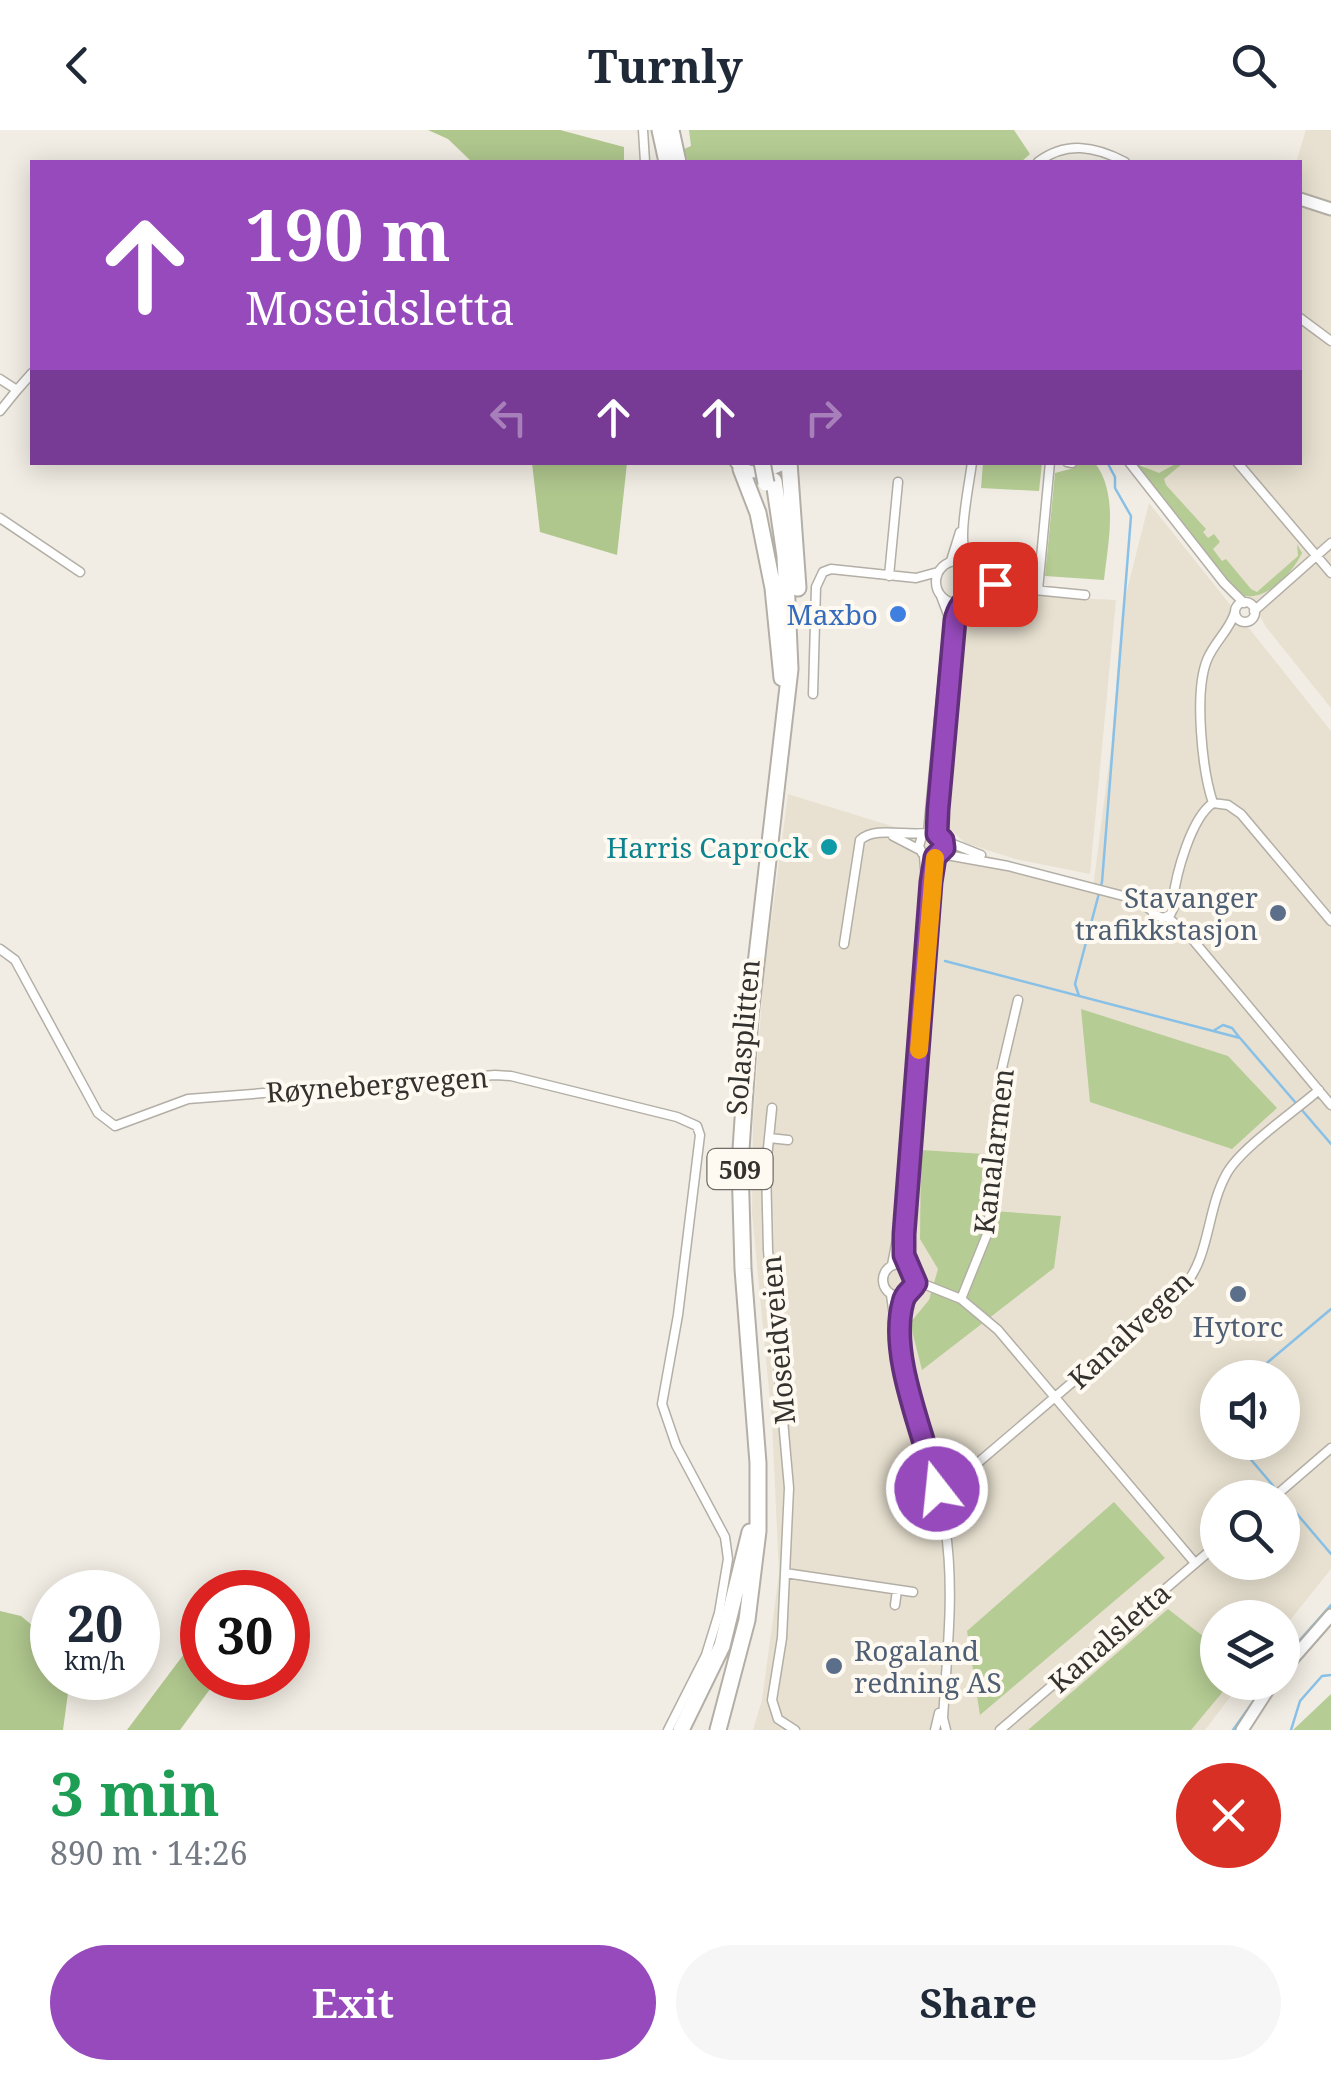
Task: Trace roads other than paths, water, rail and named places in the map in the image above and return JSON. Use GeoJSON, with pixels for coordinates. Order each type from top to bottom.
{"type":"FeatureCollection","features":[{"type":"Feature","properties":{"kind":"highway"},"geometry":{"type":"LineString","coordinates":[[660,130],[669,160]]}},
{"type":"Feature","properties":{"kind":"highway"},"geometry":{"type":"LineString","coordinates":[[670,160],[671,130]]}},
{"type":"Feature","properties":{"kind":"highway","name":"Solasplitten"},"geometry":{"type":"LineString","coordinates":[[718,1730],[748,1620],[756,1549],[759,1490],[741,1223],[742,1104],[790,669],[790,605],[770,482],[763,465]]}},
{"type":"Feature","properties":{"kind":"highway","name":"Solasplitten"},"geometry":{"type":"LineString","coordinates":[[708,1730],[732,1650],[750,1532],[750,1464],[732,1224],[734,1104],[782,678],[770,465]]}},
{"type":"Feature","properties":{"kind":"highway","name":"509"},"geometry":{"type":"LineString","coordinates":[[785,730],[790,719],[797,646],[798,580],[790,465]]}},
{"type":"Feature","properties":{"kind":"highway","name":"509"},"geometry":{"type":"LineString","coordinates":[[738,466],[761,528],[776,605],[782,678]]}},
{"type":"Feature","properties":{"kind":"highway","name":"509"},"geometry":{"type":"LineString","coordinates":[[680,1730],[722,1646],[750,1532]]}},
{"type":"Feature","properties":{"kind":"highway","name":"509"},"geometry":{"type":"LineString","coordinates":[[730,1730],[748,1620]]}},
{"type":"Feature","properties":{"kind":"street"},"geometry":{"type":"LineString","coordinates":[[643,130],[644,160]]}},
{"type":"Feature","properties":{"kind":"street"},"geometry":{"type":"LineString","coordinates":[[1041,160],[1073,147],[1120,160]]}},
{"type":"Feature","properties":{"kind":"street"},"geometry":{"type":"LineString","coordinates":[[1302,200],[1331,210]]}},
{"type":"Feature","properties":{"kind":"street"},"geometry":{"type":"LineString","coordinates":[[1302,319],[1331,341]]}},
{"type":"Feature","properties":{"kind":"street"},"geometry":{"type":"LineString","coordinates":[[0,411],[30,375]]}},
{"type":"Feature","properties":{"kind":"street"},"geometry":{"type":"LineString","coordinates":[[0,379],[17,390]]}},
{"type":"Feature","properties":{"kind":"street"},"geometry":{"type":"LineString","coordinates":[[738,466],[754,473],[780,465]]}},
{"type":"Feature","properties":{"kind":"street"},"geometry":{"type":"LineString","coordinates":[[813,694],[818,580],[823,572],[916,578],[938,572],[950,562],[959,536],[970,465]]}},
{"type":"Feature","properties":{"kind":"street"},"geometry":{"type":"LineString","coordinates":[[970,465],[964,557],[977,576],[1004,587]]}},
{"type":"Feature","properties":{"kind":"street"},"geometry":{"type":"LineString","coordinates":[[1038,590],[1050,465]]}},
{"type":"Feature","properties":{"kind":"street"},"geometry":{"type":"LineString","coordinates":[[1131,465],[1253,617],[1220,637]]}},
{"type":"Feature","properties":{"kind":"street"},"geometry":{"type":"LineString","coordinates":[[1240,465],[1331,573]]}},
{"type":"Feature","properties":{"kind":"street"},"geometry":{"type":"LineString","coordinates":[[889,576],[898,482]]}},
{"type":"Feature","properties":{"kind":"street"},"geometry":{"type":"LineString","coordinates":[[0,518],[80,572]]}},
{"type":"Feature","properties":{"kind":"street"},"geometry":{"type":"LineString","coordinates":[[1213,803],[1207,783],[1202,687],[1205,664],[1244,607],[1278,588],[1331,543]]}},
{"type":"Feature","properties":{"kind":"street"},"geometry":{"type":"LineString","coordinates":[[950,562],[968,564]]}},
{"type":"Feature","properties":{"kind":"street"},"geometry":{"type":"LineString","coordinates":[[938,572],[939,593],[949,618],[933,836],[938,856],[904,1255],[912,1270],[934,1288],[962,1300],[998,1330],[1195,1564]]}},
{"type":"Feature","properties":{"kind":"street"},"geometry":{"type":"LineString","coordinates":[[975,592],[977,576]]}},
{"type":"Feature","properties":{"kind":"street"},"geometry":{"type":"LineString","coordinates":[[916,578],[960,603]]}},
{"type":"Feature","properties":{"kind":"street"},"geometry":{"type":"LineString","coordinates":[[934,1730],[939,1719],[944,1561],[932,1489],[903,1390],[891,1295],[882,1280],[892,1265],[899,1234],[926,882],[922,853],[933,836],[955,620],[960,603],[975,592],[1004,587],[1085,595]]}},
{"type":"Feature","properties":{"kind":"street"},"geometry":{"type":"LineString","coordinates":[[1244,607],[1238,619],[1246,622]]}},
{"type":"Feature","properties":{"kind":"street"},"geometry":{"type":"LineString","coordinates":[[884,832],[910,842],[922,853],[1008,866],[1135,899],[1159,918],[1173,912],[1176,877],[1198,820],[1213,803],[1222,803],[1236,810],[1331,921]]}},
{"type":"Feature","properties":{"kind":"street"},"geometry":{"type":"LineString","coordinates":[[844,944],[858,847],[869,833],[933,836],[1008,866]]}},
{"type":"Feature","properties":{"kind":"street"},"geometry":{"type":"LineString","coordinates":[[1152,910],[1157,895],[1176,877]]}},
{"type":"Feature","properties":{"kind":"street"},"geometry":{"type":"LineString","coordinates":[[1135,899],[1157,895],[1174,902],[1188,934]]}},
{"type":"Feature","properties":{"kind":"street"},"geometry":{"type":"LineString","coordinates":[[1167,917],[1188,934],[1331,1104]]}},
{"type":"Feature","properties":{"kind":"street","name":"Røynebergvegen"},"geometry":{"type":"LineString","coordinates":[[0,949],[18,966],[98,1113],[115,1126],[188,1099],[496,1075],[677,1117],[697,1126],[700,1136],[678,1315],[662,1404],[676,1445],[723,1531],[728,1560],[719,1613],[706,1655],[668,1730]]}},
{"type":"Feature","properties":{"kind":"street","name":"Kanalarmen"},"geometry":{"type":"LineString","coordinates":[[962,1300],[988,1232],[1002,1068],[1018,1000]]}},
{"type":"Feature","properties":{"kind":"street","name":"Kanalvegen"},"geometry":{"type":"LineString","coordinates":[[1055,1398],[1191,1280],[1202,1258],[1217,1195],[1228,1171],[1319,1090]]}},
{"type":"Feature","properties":{"kind":"street","name":"Moseidveien"},"geometry":{"type":"LineString","coordinates":[[772,1108],[766,1168],[768,1250],[790,1488],[782,1638],[772,1700],[778,1719],[794,1730]]}},
{"type":"Feature","properties":{"kind":"street"},"geometry":{"type":"LineString","coordinates":[[769,1138],[788,1140]]}},
{"type":"Feature","properties":{"kind":"street"},"geometry":{"type":"LineString","coordinates":[[892,1265],[912,1270]]}},
{"type":"Feature","properties":{"kind":"street"},"geometry":{"type":"LineString","coordinates":[[912,1270],[900,1327],[903,1357],[934,1476],[949,1561],[943,1718],[946,1730]]}},
{"type":"Feature","properties":{"kind":"street"},"geometry":{"type":"LineString","coordinates":[[891,1295],[934,1288]]}},
{"type":"Feature","properties":{"kind":"street"},"geometry":{"type":"LineString","coordinates":[[953,1484],[1055,1398]]}},
{"type":"Feature","properties":{"kind":"street"},"geometry":{"type":"LineString","coordinates":[[1293,1480],[1331,1448]]}},
{"type":"Feature","properties":{"kind":"street","name":"Kanalsletta"},"geometry":{"type":"LineString","coordinates":[[1000,1730],[1200,1560]]}},
{"type":"Feature","properties":{"kind":"street"},"geometry":{"type":"LineString","coordinates":[[785,1573],[913,1592]]}},
{"type":"Feature","properties":{"kind":"street"},"geometry":{"type":"LineString","coordinates":[[895,1605],[897,1590]]}},
{"type":"Feature","properties":{"kind":"street"},"geometry":{"type":"LineString","coordinates":[[1300,1650],[1331,1615]]}},
{"type":"Feature","properties":{"kind":"street"},"geometry":{"type":"LineString","coordinates":[[1242,1730],[1261,1700]]}},
{"type":"Feature","properties":{"kind":"waterway"},"geometry":{"type":"LineString","coordinates":[[1079,996],[1075,984],[1102,882],[1131,516],[1115,488],[1109,465]]}},
{"type":"Feature","properties":{"kind":"waterway"},"geometry":{"type":"LineString","coordinates":[[945,961],[1240,1038],[1331,1144]]}},
{"type":"Feature","properties":{"kind":"waterway"},"geometry":{"type":"LineString","coordinates":[[1213,1031],[1223,1025],[1239,1037]]}},
{"type":"Feature","properties":{"kind":"waterway"},"geometry":{"type":"LineString","coordinates":[[1270,1360],[1331,1309]]}},
{"type":"Feature","properties":{"kind":"waterway"},"geometry":{"type":"LineString","coordinates":[[1251,1460],[1331,1554]]}},
{"type":"Feature","properties":{"kind":"waterway"},"geometry":{"type":"LineString","coordinates":[[1300,1640],[1331,1605]]}},
{"type":"Feature","properties":{"kind":"waterway"},"geometry":{"type":"LineString","coordinates":[[1291,1730],[1300,1701],[1322,1676],[1331,1675]]}},
{"type":"Feature","properties":{"kind":"waterway"},"geometry":{"type":"LineString","coordinates":[[1233,1730],[1254,1700]]}},
{"type":"Feature","properties":{"kind":"place","name":"Maxbo"},"geometry":{"type":"Point","coordinates":[898,614]}},
{"type":"Feature","properties":{"kind":"place","name":"Harris Caprock"},"geometry":{"type":"Point","coordinates":[829,847]}},
{"type":"Feature","properties":{"kind":"place","name":"Stavanger trafikkstasjon"},"geometry":{"type":"Point","coordinates":[1278,913]}},
{"type":"Feature","properties":{"kind":"place","name":"Hytorc"},"geometry":{"type":"Point","coordinates":[1238,1294]}},
{"type":"Feature","properties":{"kind":"place","name":"Rogaland redning AS"},"geometry":{"type":"Point","coordinates":[834,1666]}}]}
